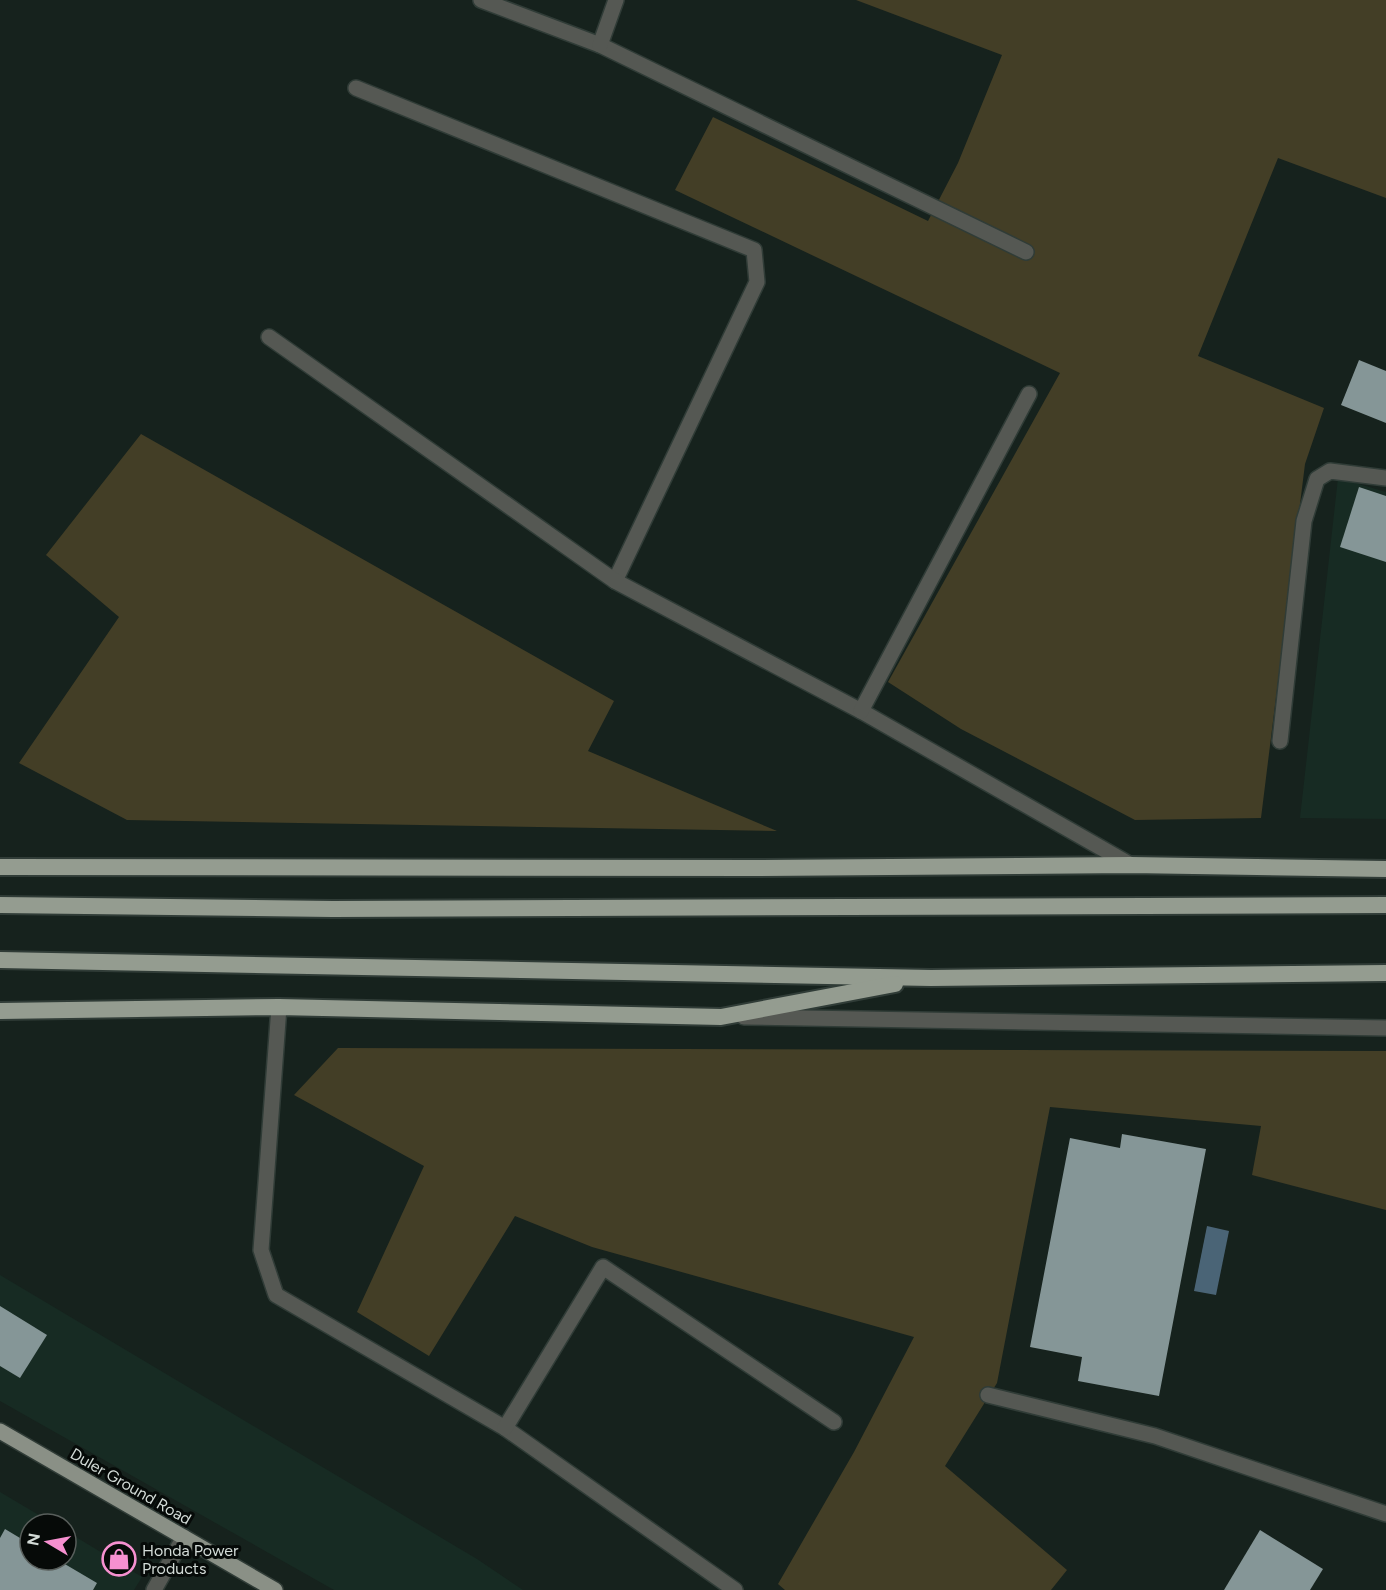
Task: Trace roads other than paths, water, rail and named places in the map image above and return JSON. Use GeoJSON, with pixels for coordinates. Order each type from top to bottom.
{"type":"FeatureCollection","features":[{"type":"Feature","properties":{"kind":"highway"},"geometry":{"type":"LineString","coordinates":[[0,867],[771,868],[1131,865],[1386,869]]}},
{"type":"Feature","properties":{"kind":"highway"},"geometry":{"type":"LineString","coordinates":[[0,905],[333,909],[1386,905]]}},
{"type":"Feature","properties":{"kind":"highway"},"geometry":{"type":"LineString","coordinates":[[0,960],[931,978],[1386,973]]}},
{"type":"Feature","properties":{"kind":"highway"},"geometry":{"type":"LineString","coordinates":[[0,1011],[279,1007],[721,1017],[931,978]]}},
{"type":"Feature","properties":{"kind":"main road","name":"Duler Ground Road"},"geometry":{"type":"LineString","coordinates":[[0,1431],[275,1590]]}},
{"type":"Feature","properties":{"kind":"street"},"geometry":{"type":"LineString","coordinates":[[481,0],[600,45],[1026,252]]}},
{"type":"Feature","properties":{"kind":"street"},"geometry":{"type":"LineString","coordinates":[[600,45],[616,0]]}},
{"type":"Feature","properties":{"kind":"street"},"geometry":{"type":"LineString","coordinates":[[356,88],[754,250],[757,282],[615,581]]}},
{"type":"Feature","properties":{"kind":"street"},"geometry":{"type":"LineString","coordinates":[[269,337],[615,581],[861,711],[1131,865]]}},
{"type":"Feature","properties":{"kind":"street"},"geometry":{"type":"LineString","coordinates":[[861,711],[1029,394]]}},
{"type":"Feature","properties":{"kind":"street"},"geometry":{"type":"LineString","coordinates":[[1280,741],[1304,521],[1317,479],[1330,471],[1386,478]]}},
{"type":"Feature","properties":{"kind":"street"},"geometry":{"type":"LineString","coordinates":[[279,1007],[261,1250],[276,1295],[505,1428],[735,1590]]}},
{"type":"Feature","properties":{"kind":"street"},"geometry":{"type":"LineString","coordinates":[[721,1017],[1386,1028]]}},
{"type":"Feature","properties":{"kind":"street"},"geometry":{"type":"LineString","coordinates":[[505,1428],[603,1268],[834,1422]]}},
{"type":"Feature","properties":{"kind":"street"},"geometry":{"type":"LineString","coordinates":[[988,1395],[1155,1436],[1386,1514]]}},
{"type":"Feature","properties":{"kind":"street"},"geometry":{"type":"LineString","coordinates":[[154,1590],[184,1538]]}},
{"type":"Feature","properties":{"kind":"water"},"geometry":{"type":"Polygon","coordinates":[[[1207,1226],[1229,1231],[1216,1295],[1194,1291],[1207,1226]]]}},
{"type":"Feature","properties":{"kind":"place","name":"Honda Power Products"},"geometry":{"type":"Point","coordinates":[119,1559]}}]}
